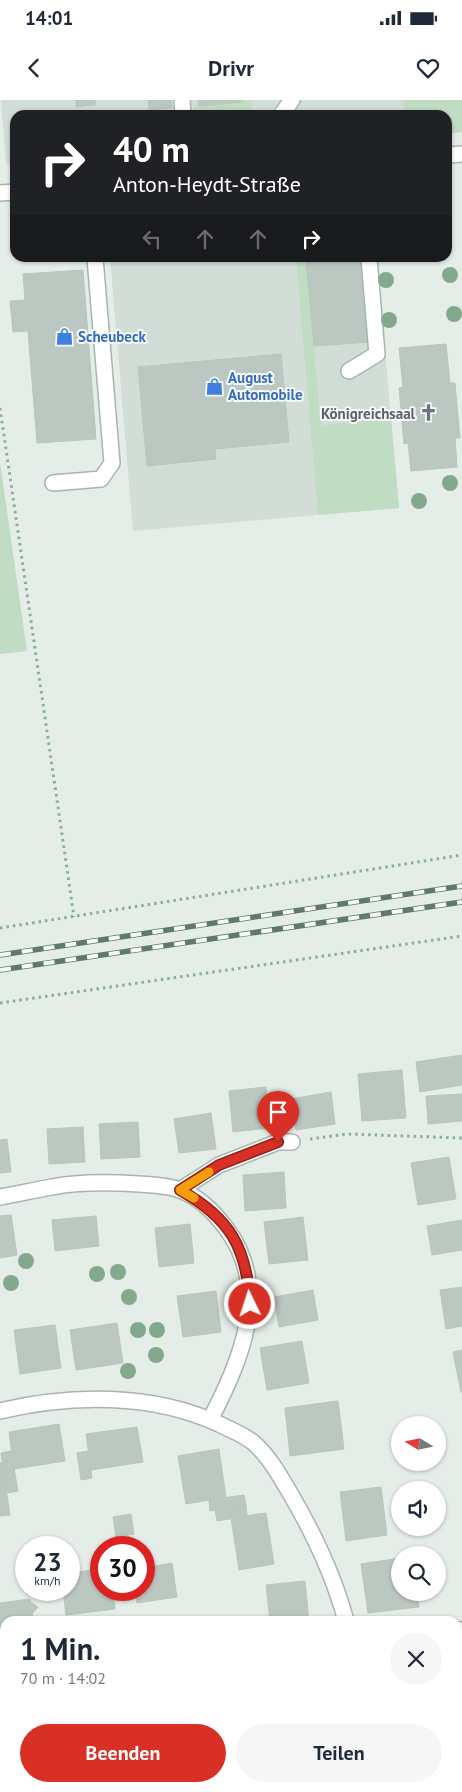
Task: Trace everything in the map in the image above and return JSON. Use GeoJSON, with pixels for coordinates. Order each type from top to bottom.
{"type":"FeatureCollection","features":[{"type":"Feature","properties":{"kind":"street"},"geometry":{"type":"LineString","coordinates":[[53,483],[101,479],[112,462],[95,262]]}},
{"type":"Feature","properties":{"kind":"street"},"geometry":{"type":"LineString","coordinates":[[349,371],[377,354],[369,262]]}},
{"type":"Feature","properties":{"kind":"street"},"geometry":{"type":"LineString","coordinates":[[180,1190],[219,1165],[278,1142],[292,1142]]}},
{"type":"Feature","properties":{"kind":"street"},"geometry":{"type":"LineString","coordinates":[[0,1197],[52,1186],[84,1183],[148,1184],[180,1190],[210,1208],[233,1238],[243,1256],[248,1278],[250,1304],[243,1340],[230,1380],[210,1420]]}},
{"type":"Feature","properties":{"kind":"street"},"geometry":{"type":"LineString","coordinates":[[0,1411],[58,1401],[108,1400],[187,1411],[242,1435],[254,1443],[274,1467],[311,1529],[340,1597],[345,1616]]}},
{"type":"Feature","properties":{"kind":"path"},"geometry":{"type":"LineString","coordinates":[[0,408],[74,917]]}},
{"type":"Feature","properties":{"kind":"path"},"geometry":{"type":"LineString","coordinates":[[0,928],[462,855]]}},
{"type":"Feature","properties":{"kind":"path"},"geometry":{"type":"LineString","coordinates":[[0,1003],[462,936]]}},
{"type":"Feature","properties":{"kind":"path"},"geometry":{"type":"LineString","coordinates":[[292,1142],[347,1134],[462,1138]]}},
{"type":"Feature","properties":{"kind":"shaded area"},"geometry":{"type":"Polygon","coordinates":[[[1,100],[462,100],[462,103],[448,110],[10,110],[10,164],[6,164],[1,100]]]}},
{"type":"Feature","properties":{"kind":"shaded area","name":"August Automobile"},"geometry":{"type":"Polygon","coordinates":[[[110,262],[377,262],[399,508],[133,531],[110,262]]]}},
{"type":"Feature","properties":{"kind":"green space"},"geometry":{"type":"Polygon","coordinates":[[[241,100],[251,100],[252,110],[194,110],[194,106],[241,102],[241,100]]]}},
{"type":"Feature","properties":{"kind":"green space"},"geometry":{"type":"Polygon","coordinates":[[[403,100],[462,100],[462,132],[452,133],[452,110],[404,110],[403,100]]]}},
{"type":"Feature","properties":{"kind":"green space"},"geometry":{"type":"Polygon","coordinates":[[[296,262],[306,262],[321,425],[391,419],[399,508],[318,515],[296,262]]]}},
{"type":"Feature","properties":{"kind":"green space"},"geometry":{"type":"Polygon","coordinates":[[[0,462],[27,651],[0,654],[0,462]]]}},
{"type":"Feature","properties":{"kind":"building"},"geometry":{"type":"Polygon","coordinates":[[[76,100],[95,100],[95,105],[76,107],[76,100]]]}},
{"type":"Feature","properties":{"kind":"building"},"geometry":{"type":"Polygon","coordinates":[[[148,100],[160,100],[160,109],[149,110],[148,100]]]}},
{"type":"Feature","properties":{"kind":"building"},"geometry":{"type":"Polygon","coordinates":[[[160,100],[171,100],[172,108],[160,109],[160,100]]]}},
{"type":"Feature","properties":{"kind":"building"},"geometry":{"type":"Polygon","coordinates":[[[198,100],[241,100],[241,102],[199,106],[198,100]]]}},
{"type":"Feature","properties":{"kind":"building"},"geometry":{"type":"Polygon","coordinates":[[[306,262],[363,262],[369,342],[314,346],[306,262]]]}},
{"type":"Feature","properties":{"kind":"building"},"geometry":{"type":"Polygon","coordinates":[[[83,270],[96,439],[37,443],[28,331],[13,332],[10,301],[25,300],[23,274],[83,270]]]}},
{"type":"Feature","properties":{"kind":"building","name":"Königreichsaal"},"geometry":{"type":"Polygon","coordinates":[[[446,344],[450,383],[455,383],[460,438],[455,438],[457,467],[411,471],[408,443],[404,444],[399,388],[403,387],[399,348],[446,344]]]}},
{"type":"Feature","properties":{"kind":"building"},"geometry":{"type":"Polygon","coordinates":[[[281,354],[289,442],[215,449],[216,459],[147,466],[138,367],[281,354]]]}},
{"type":"Feature","properties":{"kind":"building"},"geometry":{"type":"Polygon","coordinates":[[[462,1055],[462,1085],[420,1092],[416,1062],[462,1055]]]}},
{"type":"Feature","properties":{"kind":"building"},"geometry":{"type":"Polygon","coordinates":[[[402,1070],[406,1118],[362,1121],[358,1074],[402,1070]]]}},
{"type":"Feature","properties":{"kind":"building"},"geometry":{"type":"Polygon","coordinates":[[[266,1087],[270,1128],[233,1132],[229,1091],[266,1087]]]}},
{"type":"Feature","properties":{"kind":"building"},"geometry":{"type":"Polygon","coordinates":[[[331,1092],[335,1124],[296,1130],[291,1099],[331,1092]]]}},
{"type":"Feature","properties":{"kind":"building"},"geometry":{"type":"Polygon","coordinates":[[[462,1094],[462,1121],[428,1124],[426,1096],[462,1094]]]}},
{"type":"Feature","properties":{"kind":"building"},"geometry":{"type":"Polygon","coordinates":[[[211,1113],[216,1149],[179,1153],[174,1119],[211,1113]]]}},
{"type":"Feature","properties":{"kind":"building"},"geometry":{"type":"Polygon","coordinates":[[[138,1122],[140,1157],[101,1159],[99,1124],[138,1122]]]}},
{"type":"Feature","properties":{"kind":"building"},"geometry":{"type":"Polygon","coordinates":[[[83,1127],[85,1162],[49,1164],[47,1129],[83,1127]]]}},
{"type":"Feature","properties":{"kind":"building"},"geometry":{"type":"Polygon","coordinates":[[[7,1139],[11,1172],[0,1173],[0,1140],[7,1139]]]}},
{"type":"Feature","properties":{"kind":"building"},"geometry":{"type":"Polygon","coordinates":[[[449,1157],[456,1199],[418,1205],[411,1163],[449,1157]]]}},
{"type":"Feature","properties":{"kind":"building"},"geometry":{"type":"Polygon","coordinates":[[[284,1172],[286,1208],[245,1211],[243,1175],[284,1172]]]}},
{"type":"Feature","properties":{"kind":"building"},"geometry":{"type":"Polygon","coordinates":[[[11,1215],[17,1255],[0,1258],[0,1216],[11,1215]]]}},
{"type":"Feature","properties":{"kind":"building"},"geometry":{"type":"Polygon","coordinates":[[[96,1216],[99,1246],[55,1251],[52,1220],[96,1216]]]}},
{"type":"Feature","properties":{"kind":"building"},"geometry":{"type":"Polygon","coordinates":[[[303,1217],[308,1260],[269,1264],[264,1222],[303,1217]]]}},
{"type":"Feature","properties":{"kind":"building"},"geometry":{"type":"Polygon","coordinates":[[[462,1220],[462,1250],[432,1255],[427,1226],[462,1220]]]}},
{"type":"Feature","properties":{"kind":"building"},"geometry":{"type":"Polygon","coordinates":[[[190,1224],[194,1263],[159,1267],[155,1228],[190,1224]]]}},
{"type":"Feature","properties":{"kind":"building"},"geometry":{"type":"Polygon","coordinates":[[[462,1287],[462,1326],[446,1329],[440,1290],[462,1287]]]}},
{"type":"Feature","properties":{"kind":"building"},"geometry":{"type":"Polygon","coordinates":[[[313,1290],[318,1320],[279,1327],[274,1297],[313,1290]]]}},
{"type":"Feature","properties":{"kind":"building"},"geometry":{"type":"Polygon","coordinates":[[[216,1291],[221,1332],[183,1337],[177,1296],[216,1291]]]}},
{"type":"Feature","properties":{"kind":"building"},"geometry":{"type":"Polygon","coordinates":[[[117,1323],[123,1363],[76,1370],[70,1330],[117,1323]]]}},
{"type":"Feature","properties":{"kind":"building"},"geometry":{"type":"Polygon","coordinates":[[[55,1325],[61,1368],[20,1374],[14,1330],[55,1325]]]}},
{"type":"Feature","properties":{"kind":"building"},"geometry":{"type":"Polygon","coordinates":[[[302,1341],[309,1383],[267,1390],[260,1348],[302,1341]]]}},
{"type":"Feature","properties":{"kind":"building"},"geometry":{"type":"Polygon","coordinates":[[[462,1350],[462,1392],[461,1392],[453,1352],[462,1350]]]}},
{"type":"Feature","properties":{"kind":"building"},"geometry":{"type":"Polygon","coordinates":[[[338,1401],[344,1449],[290,1456],[285,1408],[338,1401]]]}},
{"type":"Feature","properties":{"kind":"building"},"geometry":{"type":"Polygon","coordinates":[[[59,1424],[65,1461],[14,1469],[9,1432],[59,1424]]]}},
{"type":"Feature","properties":{"kind":"building"},"geometry":{"type":"Polygon","coordinates":[[[137,1427],[143,1462],[91,1470],[86,1434],[137,1427]]]}},
{"type":"Feature","properties":{"kind":"building"},"geometry":{"type":"Polygon","coordinates":[[[219,1449],[226,1497],[186,1504],[178,1456],[219,1449]]]}},
{"type":"Feature","properties":{"kind":"building"},"geometry":{"type":"Polygon","coordinates":[[[11,1451],[18,1491],[7,1493],[1,1453],[11,1451]]]}},
{"type":"Feature","properties":{"kind":"building"},"geometry":{"type":"Polygon","coordinates":[[[88,1451],[92,1478],[81,1480],[77,1453],[88,1451]]]}},
{"type":"Feature","properties":{"kind":"building"},"geometry":{"type":"Polygon","coordinates":[[[2,1462],[10,1515],[0,1516],[0,1463],[2,1462]]]}},
{"type":"Feature","properties":{"kind":"building"},"geometry":{"type":"Polygon","coordinates":[[[381,1487],[387,1535],[346,1541],[340,1492],[381,1487]]]}},
{"type":"Feature","properties":{"kind":"building"},"geometry":{"type":"Polygon","coordinates":[[[244,1495],[246,1505],[210,1511],[209,1500],[244,1495]]]}},
{"type":"Feature","properties":{"kind":"building"},"geometry":{"type":"Polygon","coordinates":[[[246,1505],[247,1516],[217,1521],[215,1510],[246,1505]]]}},
{"type":"Feature","properties":{"kind":"building"},"geometry":{"type":"Polygon","coordinates":[[[266,1513],[274,1564],[239,1570],[231,1518],[266,1513]]]}},
{"type":"Feature","properties":{"kind":"building"},"geometry":{"type":"Polygon","coordinates":[[[131,1514],[134,1534],[116,1536],[113,1517],[131,1514]]]}},
{"type":"Feature","properties":{"kind":"building"},"geometry":{"type":"Polygon","coordinates":[[[391,1559],[391,1601],[418,1601],[419,1607],[368,1613],[361,1564],[391,1559]]]}},
{"type":"Feature","properties":{"kind":"building"},"geometry":{"type":"Polygon","coordinates":[[[172,1563],[177,1597],[155,1600],[155,1566],[172,1563]]]}},
{"type":"Feature","properties":{"kind":"building"},"geometry":{"type":"Polygon","coordinates":[[[90,1570],[90,1601],[114,1601],[115,1609],[66,1615],[64,1601],[80,1601],[80,1572],[90,1570]]]}},
{"type":"Feature","properties":{"kind":"building"},"geometry":{"type":"Polygon","coordinates":[[[305,1581],[308,1616],[269,1616],[266,1585],[305,1581]]]}},
{"type":"Feature","properties":{"kind":"building"},"geometry":{"type":"Polygon","coordinates":[[[31,1601],[38,1607],[32,1614],[33,1616],[0,1616],[0,1603],[31,1601]]]}},
{"type":"Feature","properties":{"kind":"railway"},"geometry":{"type":"LineString","coordinates":[[0,955],[462,886]]}},
{"type":"Feature","properties":{"kind":"railway"},"geometry":{"type":"LineString","coordinates":[[0,970],[462,902]]}},
{"type":"Feature","properties":{"kind":"slow traffic"},"geometry":{"type":"LineString","coordinates":[[194,1198],[180,1190],[209,1172]]}},
{"type":"Feature","properties":{"kind":"place","name":"Scheubeck"},"geometry":{"type":"Point","coordinates":[64,336]}},
{"type":"Feature","properties":{"kind":"place","name":"August Automobile"},"geometry":{"type":"Point","coordinates":[214,386]}},
{"type":"Feature","properties":{"kind":"place","name":"Königreichsaal"},"geometry":{"type":"Point","coordinates":[429,413]}},
{"type":"Feature","properties":{"kind":"route"},"geometry":{"type":"LineString","coordinates":[[250,1304],[247,1270],[243,1256],[233,1238],[210,1208],[180,1190],[219,1165],[278,1142]]}}]}
